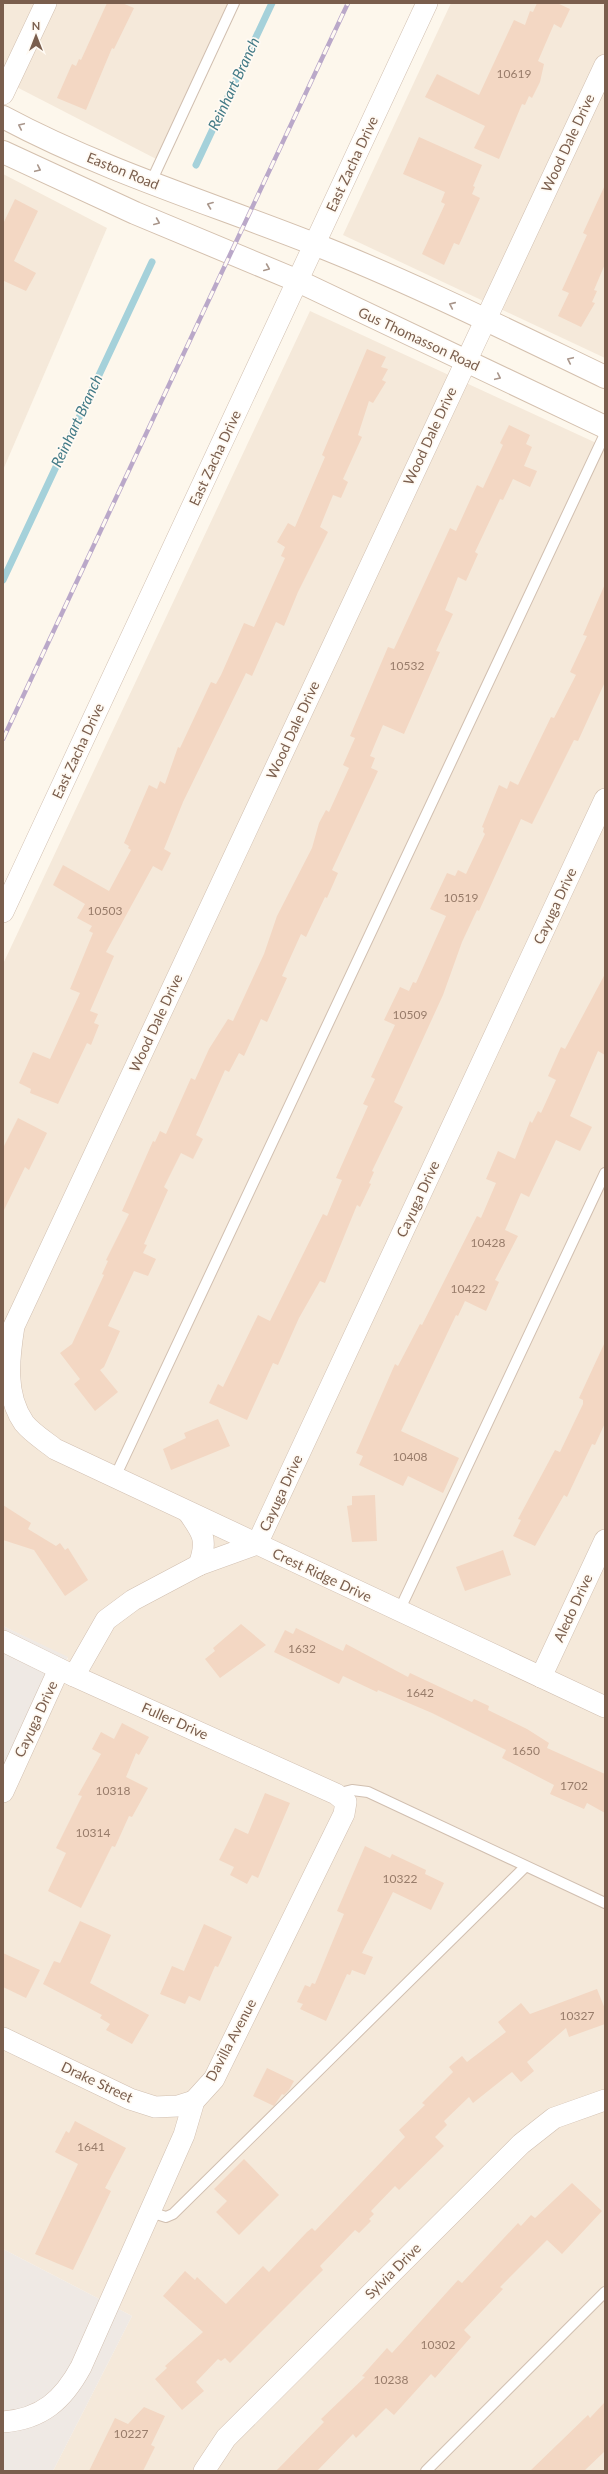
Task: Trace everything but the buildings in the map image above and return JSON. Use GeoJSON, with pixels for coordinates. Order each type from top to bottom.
{"type":"FeatureCollection","features":[{"type":"Feature","properties":{"kind":"main road","name":"Easton Road"},"geometry":{"type":"LineString","coordinates":[[3,117],[107,165],[315,244]]}},
{"type":"Feature","properties":{"kind":"main road","name":"Gus Thomasson Road"},"geometry":{"type":"LineString","coordinates":[[3,152],[135,213],[298,281],[605,428]]}},
{"type":"Feature","properties":{"kind":"main road"},"geometry":{"type":"LineString","coordinates":[[315,244],[485,320],[605,376]]}},
{"type":"Feature","properties":{"kind":"street"},"geometry":{"type":"LineString","coordinates":[[3,94],[46,3]]}},
{"type":"Feature","properties":{"kind":"street","name":"East Zacha Drive"},"geometry":{"type":"LineString","coordinates":[[3,912],[427,3]]}},
{"type":"Feature","properties":{"kind":"street","name":"Wood Dale Drive"},"geometry":{"type":"LineString","coordinates":[[14,1401],[8,1364],[14,1326],[605,65]]}},
{"type":"Feature","properties":{"kind":"street","name":"Cayuga Drive"},"geometry":{"type":"LineString","coordinates":[[3,1792],[67,1672],[106,1620],[134,1600],[199,1565],[257,1544],[605,799]]}},
{"type":"Feature","properties":{"kind":"street","name":"Crest Ridge Drive"},"geometry":{"type":"LineString","coordinates":[[14,1401],[25,1423],[55,1449],[605,1707]]}},
{"type":"Feature","properties":{"kind":"street"},"geometry":{"type":"LineString","coordinates":[[188,1512],[202,1532],[205,1548],[199,1565]]}},
{"type":"Feature","properties":{"kind":"street","name":"Aledo Drive"},"geometry":{"type":"LineString","coordinates":[[541,1677],[605,1540]]}},
{"type":"Feature","properties":{"kind":"street","name":"Fuller Drive"},"geometry":{"type":"LineString","coordinates":[[3,1641],[341,1798]]}},
{"type":"Feature","properties":{"kind":"street","name":"Davilla Avenue"},"geometry":{"type":"LineString","coordinates":[[3,2422],[16,2421],[43,2412],[68,2390],[81,2367],[184,2135],[194,2101],[214,2079],[344,1814],[341,1798]]}},
{"type":"Feature","properties":{"kind":"street","name":"Drake Street"},"geometry":{"type":"LineString","coordinates":[[3,2038],[130,2099],[155,2106],[178,2106],[194,2101]]}},
{"type":"Feature","properties":{"kind":"street","name":"Sylvia Drive"},"geometry":{"type":"LineString","coordinates":[[204,2471],[226,2438],[521,2144],[554,2118],[605,2100]]}},
{"type":"Feature","properties":{"kind":"lane"},"geometry":{"type":"LineString","coordinates":[[151,182],[234,3]]}},
{"type":"Feature","properties":{"kind":"lane"},"geometry":{"type":"LineString","coordinates":[[115,1477],[605,434]]}},
{"type":"Feature","properties":{"kind":"lane"},"geometry":{"type":"LineString","coordinates":[[400,1611],[605,1173]]}},
{"type":"Feature","properties":{"kind":"lane"},"geometry":{"type":"LineString","coordinates":[[341,1798],[352,1790],[368,1792],[605,1903]]}},
{"type":"Feature","properties":{"kind":"lane"},"geometry":{"type":"LineString","coordinates":[[150,2212],[166,2217],[173,2214],[526,1867]]}},
{"type":"Feature","properties":{"kind":"lane"},"geometry":{"type":"LineString","coordinates":[[426,2471],[605,2292]]}},
{"type":"Feature","properties":{"kind":"shaded area"},"geometry":{"type":"Polygon","coordinates":[[[3,3],[237,3],[162,162],[3,80],[3,3]]]}},
{"type":"Feature","properties":{"kind":"shaded area"},"geometry":{"type":"Polygon","coordinates":[[[451,3],[605,3],[605,358],[343,235],[451,3]]]}},
{"type":"Feature","properties":{"kind":"shaded area"},"geometry":{"type":"Polygon","coordinates":[[[3,174],[107,228],[3,470],[3,174]]]}},
{"type":"Feature","properties":{"kind":"shaded area"},"geometry":{"type":"Polygon","coordinates":[[[310,311],[605,447],[605,2471],[53,2471],[132,2316],[3,2249],[3,1804],[68,1658],[3,1626],[3,964],[310,311]]]}},
{"type":"Feature","properties":{"kind":"shaded area"},"geometry":{"type":"Polygon","coordinates":[[[3,1626],[68,1657],[3,1804],[3,1626]]]}},
{"type":"Feature","properties":{"kind":"shaded area"},"geometry":{"type":"Polygon","coordinates":[[[3,2249],[132,2316],[53,2471],[3,2471],[3,2249]]]}},
{"type":"Feature","properties":{"kind":"waterway","name":"Reinhart Branch"},"geometry":{"type":"LineString","coordinates":[[196,165],[272,3]]}},
{"type":"Feature","properties":{"kind":"waterway","name":"Reinhart Branch"},"geometry":{"type":"LineString","coordinates":[[3,580],[152,262]]}},
{"type":"Feature","properties":{"kind":"railway"},"geometry":{"type":"LineString","coordinates":[[3,739],[348,3]]}}]}
